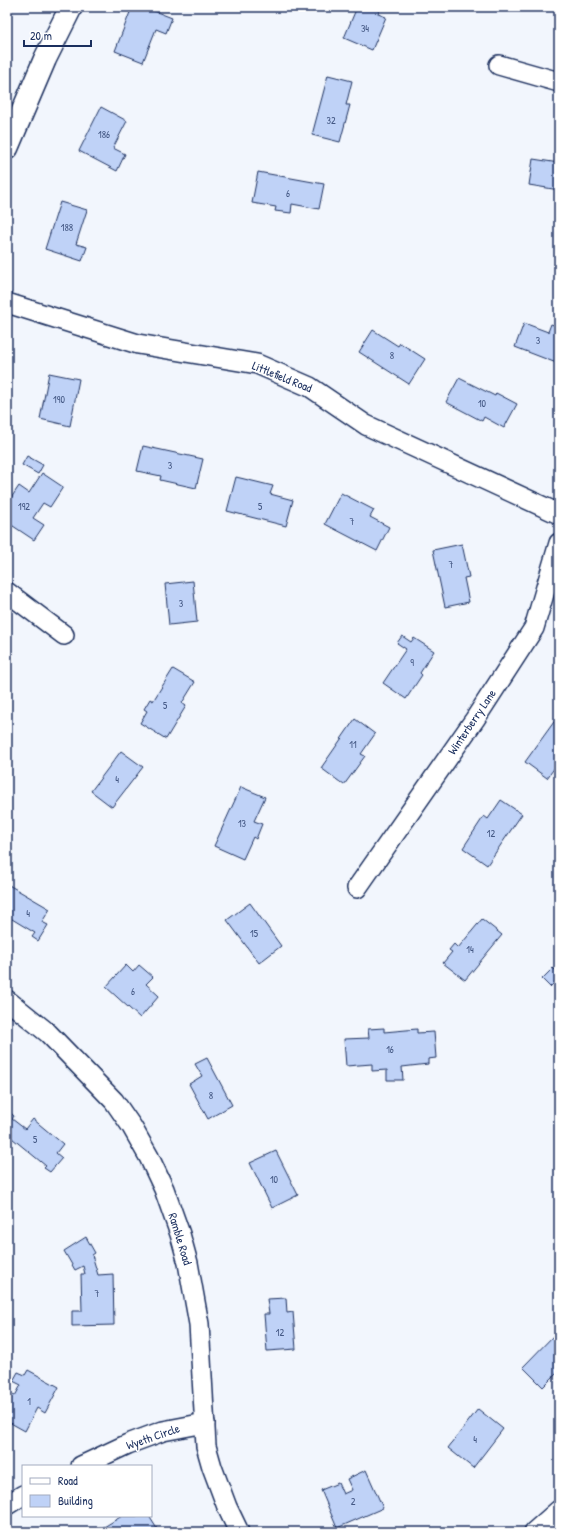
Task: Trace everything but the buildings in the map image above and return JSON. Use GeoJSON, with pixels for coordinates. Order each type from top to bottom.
{"type":"FeatureCollection","features":[{"type":"Feature","properties":{"kind":"street"},"geometry":{"type":"LineString","coordinates":[[7,148],[42,66],[71,7]]}},
{"type":"Feature","properties":{"kind":"street"},"geometry":{"type":"LineString","coordinates":[[498,65],[559,82]]}},
{"type":"Feature","properties":{"kind":"street","name":"Littlefield Road"},"geometry":{"type":"LineString","coordinates":[[7,303],[138,344],[257,364],[310,387],[366,425],[559,514]]}},
{"type":"Feature","properties":{"kind":"street","name":"Winterberry Lane"},"geometry":{"type":"LineString","coordinates":[[357,888],[475,719],[534,628],[559,543]]}},
{"type":"Feature","properties":{"kind":"street"},"geometry":{"type":"LineString","coordinates":[[7,592],[64,635]]}},
{"type":"Feature","properties":{"kind":"street","name":"Ramble Road"},"geometry":{"type":"LineString","coordinates":[[7,1000],[48,1033],[114,1101],[132,1127],[149,1157],[166,1195],[180,1234],[188,1263],[199,1324],[206,1446],[212,1467],[239,1532]]}},
{"type":"Feature","properties":{"kind":"street","name":"Wyeth Circle"},"geometry":{"type":"LineString","coordinates":[[83,1465],[128,1444],[163,1431],[205,1422]]}},
{"type":"Feature","properties":{"kind":"street"},"geometry":{"type":"LineString","coordinates":[[7,1505],[22,1496]]}},
{"type":"Feature","properties":{"kind":"street"},"geometry":{"type":"LineString","coordinates":[[534,1532],[559,1510]]}}]}
